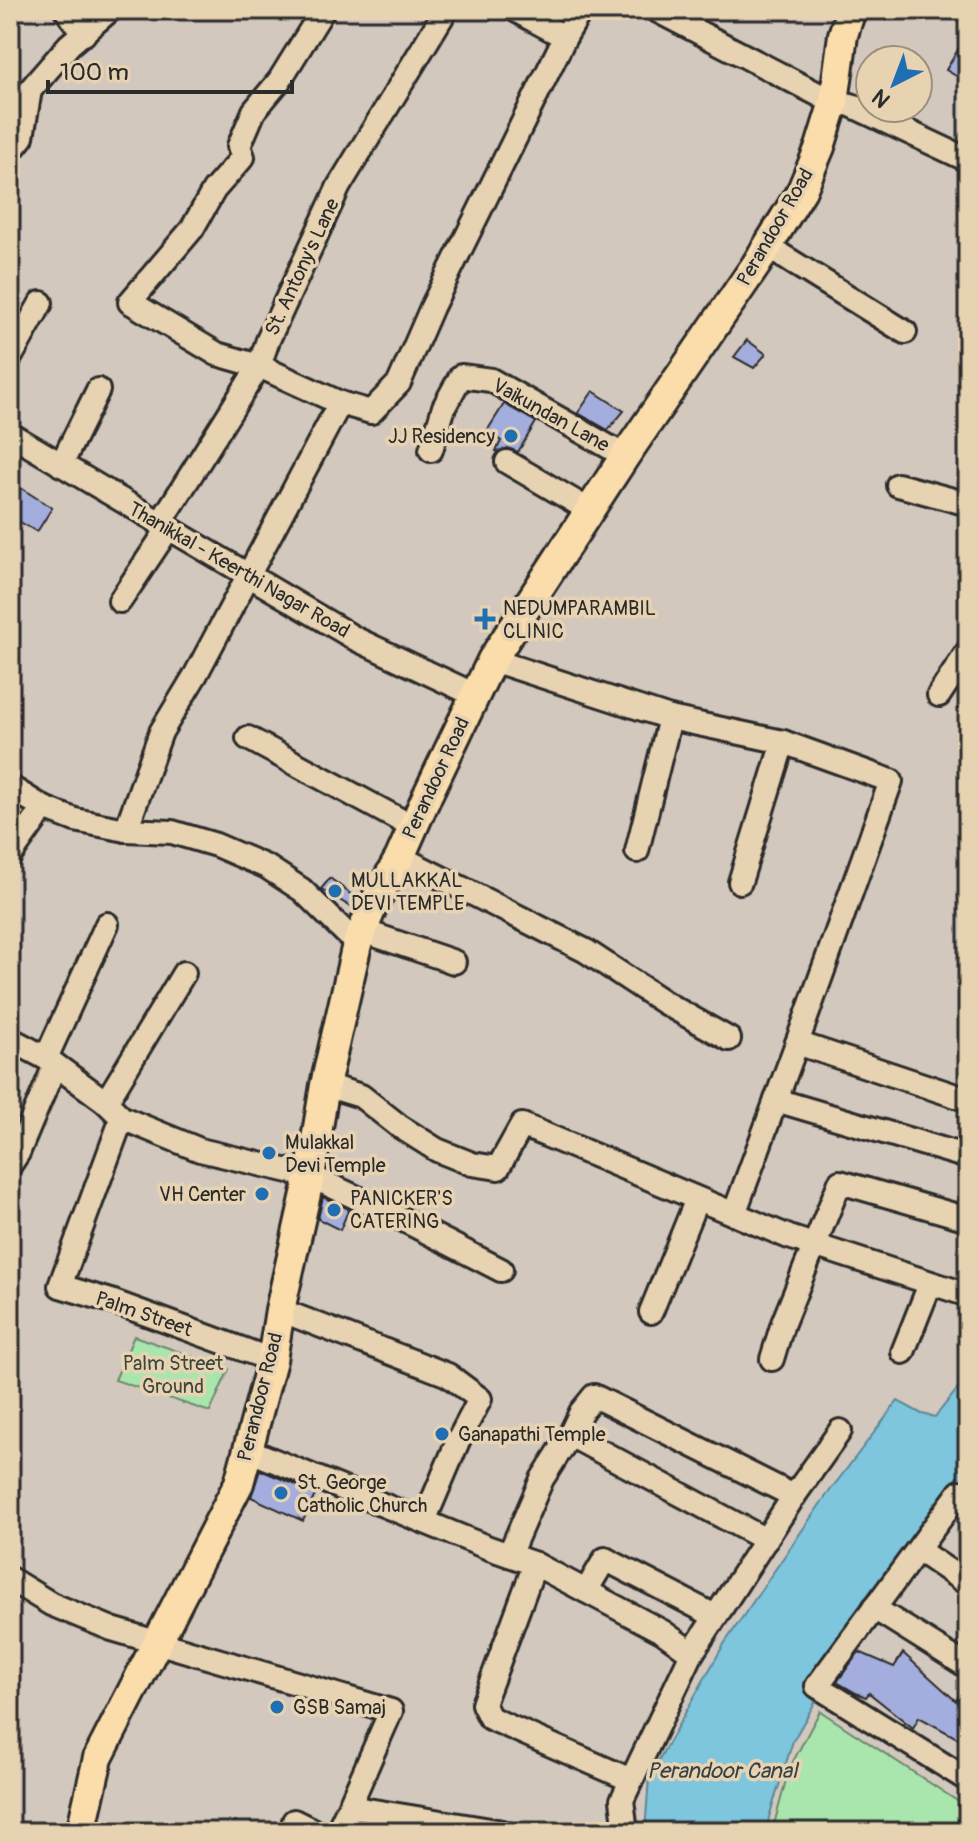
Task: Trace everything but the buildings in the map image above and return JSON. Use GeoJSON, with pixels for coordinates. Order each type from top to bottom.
{"type":"FeatureCollection","features":[{"type":"Feature","properties":{"kind":"main road","name":"Perandoor Road"},"geometry":{"type":"LineString","coordinates":[[81,1832],[98,1758],[239,1483],[272,1360],[310,1176],[325,1085],[360,937],[373,905],[400,857],[492,660],[625,456],[768,247],[802,190],[834,102],[843,35],[851,10]]}},
{"type":"Feature","properties":{"kind":"street"},"geometry":{"type":"LineString","coordinates":[[66,10],[84,34]]}},
{"type":"Feature","properties":{"kind":"street"},"geometry":{"type":"LineString","coordinates":[[10,152],[22,137],[30,90],[69,45],[110,10]]}},
{"type":"Feature","properties":{"kind":"street"},"geometry":{"type":"LineString","coordinates":[[323,10],[279,81],[254,111],[239,146],[243,157],[214,190],[192,229],[130,302],[217,354],[259,366],[340,403],[371,412],[399,383],[432,307],[581,10]]}},
{"type":"Feature","properties":{"kind":"street","name":"St. Antony's Lane"},"geometry":{"type":"LineString","coordinates":[[120,601],[259,366],[339,186],[446,10]]}},
{"type":"Feature","properties":{"kind":"street"},"geometry":{"type":"LineString","coordinates":[[515,10],[565,37]]}},
{"type":"Feature","properties":{"kind":"street"},"geometry":{"type":"LineString","coordinates":[[656,10],[834,102],[851,105],[968,160]]}},
{"type":"Feature","properties":{"kind":"street"},"geometry":{"type":"LineString","coordinates":[[768,247],[905,332]]}},
{"type":"Feature","properties":{"kind":"street"},"geometry":{"type":"LineString","coordinates":[[10,358],[41,303]]}},
{"type":"Feature","properties":{"kind":"street","name":"Vaikundan Lane"},"geometry":{"type":"LineString","coordinates":[[431,450],[444,407],[461,376],[491,380],[625,456]]}},
{"type":"Feature","properties":{"kind":"street"},"geometry":{"type":"LineString","coordinates":[[61,465],[98,390]]}},
{"type":"Feature","properties":{"kind":"street"},"geometry":{"type":"LineString","coordinates":[[126,830],[161,732],[196,674],[340,403]]}},
{"type":"Feature","properties":{"kind":"street","name":"Thanikkal - Keerthi Nagar Road"},"geometry":{"type":"LineString","coordinates":[[10,434],[356,639],[475,695]]}},
{"type":"Feature","properties":{"kind":"street"},"geometry":{"type":"LineString","coordinates":[[507,462],[589,510]]}},
{"type":"Feature","properties":{"kind":"street"},"geometry":{"type":"LineString","coordinates":[[898,485],[968,504]]}},
{"type":"Feature","properties":{"kind":"street"},"geometry":{"type":"LineString","coordinates":[[939,695],[968,651]]}},
{"type":"Feature","properties":{"kind":"street"},"geometry":{"type":"LineString","coordinates":[[492,660],[670,718],[783,742],[891,781],[734,1214]]}},
{"type":"Feature","properties":{"kind":"street"},"geometry":{"type":"LineString","coordinates":[[637,851],[670,718]]}},
{"type":"Feature","properties":{"kind":"street"},"geometry":{"type":"LineString","coordinates":[[248,738],[413,827]]}},
{"type":"Feature","properties":{"kind":"street"},"geometry":{"type":"LineString","coordinates":[[740,882],[783,742]]}},
{"type":"Feature","properties":{"kind":"street"},"geometry":{"type":"LineString","coordinates":[[10,787],[44,808],[75,820],[126,830],[172,832],[216,845],[267,867],[302,890],[360,937],[454,962]]}},
{"type":"Feature","properties":{"kind":"street"},"geometry":{"type":"LineString","coordinates":[[10,856],[44,808]]}},
{"type":"Feature","properties":{"kind":"street"},"geometry":{"type":"LineString","coordinates":[[400,857],[586,951],[665,1003],[729,1039]]}},
{"type":"Feature","properties":{"kind":"street"},"geometry":{"type":"LineString","coordinates":[[10,1165],[18,1153],[107,924]]}},
{"type":"Feature","properties":{"kind":"street"},"geometry":{"type":"LineString","coordinates":[[114,1110],[184,973]]}},
{"type":"Feature","properties":{"kind":"street"},"geometry":{"type":"LineString","coordinates":[[10,1039],[51,1062],[114,1110],[200,1150],[310,1176],[501,1270]]}},
{"type":"Feature","properties":{"kind":"street"},"geometry":{"type":"LineString","coordinates":[[797,1043],[968,1100]]}},
{"type":"Feature","properties":{"kind":"street"},"geometry":{"type":"LineString","coordinates":[[325,1085],[361,1096],[399,1126],[437,1150],[472,1164],[498,1168],[522,1125],[789,1237],[968,1295]]}},
{"type":"Feature","properties":{"kind":"street"},"geometry":{"type":"LineString","coordinates":[[776,1100],[968,1157]]}},
{"type":"Feature","properties":{"kind":"street","name":"Palm Street"},"geometry":{"type":"LineString","coordinates":[[114,1110],[60,1286],[111,1301],[272,1360]]}},
{"type":"Feature","properties":{"kind":"street"},"geometry":{"type":"LineString","coordinates":[[772,1359],[783,1323],[840,1182],[968,1219]]}},
{"type":"Feature","properties":{"kind":"street"},"geometry":{"type":"LineString","coordinates":[[651,1312],[697,1199]]}},
{"type":"Feature","properties":{"kind":"street"},"geometry":{"type":"LineString","coordinates":[[903,1352],[930,1284]]}},
{"type":"Feature","properties":{"kind":"street"},"geometry":{"type":"LineString","coordinates":[[280,1310],[448,1375],[480,1399],[458,1441],[424,1521]]}},
{"type":"Feature","properties":{"kind":"street"},"geometry":{"type":"LineString","coordinates":[[509,1555],[542,1479],[581,1412],[594,1396],[794,1496]]}},
{"type":"Feature","properties":{"kind":"street"},"geometry":{"type":"LineString","coordinates":[[626,1832],[622,1800],[692,1653],[840,1431]]}},
{"type":"Feature","properties":{"kind":"street"},"geometry":{"type":"LineString","coordinates":[[570,1435],[766,1540]]}},
{"type":"Feature","properties":{"kind":"street"},"geometry":{"type":"LineString","coordinates":[[248,1450],[535,1564],[663,1632],[692,1653]]}},
{"type":"Feature","properties":{"kind":"street"},"geometry":{"type":"LineString","coordinates":[[968,1496],[960,1492],[817,1686],[968,1780]]}},
{"type":"Feature","properties":{"kind":"street"},"geometry":{"type":"LineString","coordinates":[[918,1550],[968,1584]]}},
{"type":"Feature","properties":{"kind":"street"},"geometry":{"type":"LineString","coordinates":[[586,1591],[605,1559],[715,1616]]}},
{"type":"Feature","properties":{"kind":"street"},"geometry":{"type":"LineString","coordinates":[[535,1564],[483,1704],[490,1718],[631,1780]]}},
{"type":"Feature","properties":{"kind":"street"},"geometry":{"type":"LineString","coordinates":[[10,1579],[51,1604],[112,1629],[391,1711],[337,1832]]}},
{"type":"Feature","properties":{"kind":"street"},"geometry":{"type":"LineString","coordinates":[[874,1608],[968,1667]]}},
{"type":"Feature","properties":{"kind":"street"},"geometry":{"type":"LineString","coordinates":[[349,1807],[503,1832]]}},
{"type":"Feature","properties":{"kind":"street"},"geometry":{"type":"LineString","coordinates":[[294,1821],[316,1832]]}},
{"type":"Feature","properties":{"kind":"green space","name":"Palm Street Ground"},"geometry":{"type":"Polygon","coordinates":[[[134,1336],[229,1369],[210,1412],[115,1380],[134,1336]]]}},
{"type":"Feature","properties":{"kind":"green space"},"geometry":{"type":"Polygon","coordinates":[[[820,1711],[968,1808],[968,1832],[772,1832],[789,1769],[820,1711]]]}},
{"type":"Feature","properties":{"kind":"water","name":"Perandoor Canal"},"geometry":{"type":"Polygon","coordinates":[[[968,1376],[968,1492],[840,1659],[793,1741],[767,1832],[645,1832],[649,1777],[724,1644],[823,1500],[898,1401],[922,1414],[935,1417],[968,1376]]]}},
{"type":"Feature","properties":{"kind":"place","name":"JJ Residency"},"geometry":{"type":"Point","coordinates":[511,436]}},
{"type":"Feature","properties":{"kind":"place","name":"NEDUMPARAMBIL CLINIC"},"geometry":{"type":"Point","coordinates":[485,619]}},
{"type":"Feature","properties":{"kind":"place","name":"MULLAKKAL DEVI TEMPLE"},"geometry":{"type":"Point","coordinates":[335,891]}},
{"type":"Feature","properties":{"kind":"place","name":"Mulakkal Devi Temple"},"geometry":{"type":"Point","coordinates":[269,1153]}},
{"type":"Feature","properties":{"kind":"place","name":"VH Center"},"geometry":{"type":"Point","coordinates":[262,1194]}},
{"type":"Feature","properties":{"kind":"place","name":"PANICKER'S CATERING"},"geometry":{"type":"Point","coordinates":[334,1210]}},
{"type":"Feature","properties":{"kind":"place","name":"Ganapathi Temple"},"geometry":{"type":"Point","coordinates":[442,1434]}},
{"type":"Feature","properties":{"kind":"place","name":"St. George Catholic Church"},"geometry":{"type":"Point","coordinates":[281,1493]}},
{"type":"Feature","properties":{"kind":"place","name":"GSB Samaj"},"geometry":{"type":"Point","coordinates":[277,1707]}}]}
